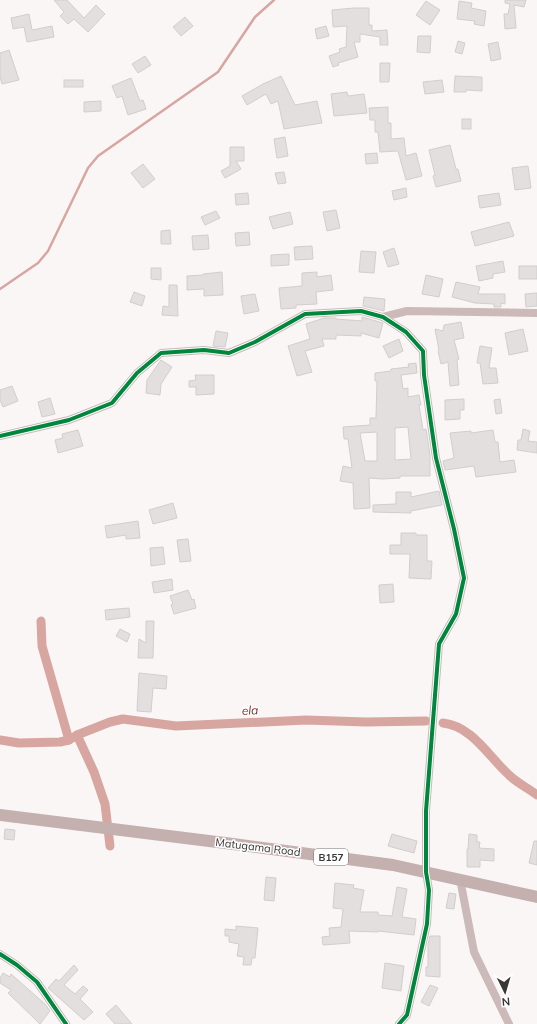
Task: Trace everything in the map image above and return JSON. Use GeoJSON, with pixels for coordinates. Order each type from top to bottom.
{"type":"FeatureCollection","features":[{"type":"Feature","properties":{"kind":"main road","name":"Matugama Road"},"geometry":{"type":"LineString","coordinates":[[0,815],[246,845],[392,865],[537,897]]}},
{"type":"Feature","properties":{"kind":"street"},"geometry":{"type":"LineString","coordinates":[[0,436],[69,420],[112,403],[137,373],[161,353],[204,350],[229,353],[255,342],[305,314],[361,311],[383,317],[406,332],[423,351],[424,375],[436,458],[454,529],[464,578],[456,614],[439,644],[426,811],[426,872],[428,890],[427,924],[407,1015],[399,1024]]}},
{"type":"Feature","properties":{"kind":"street"},"geometry":{"type":"LineString","coordinates":[[383,317],[407,311],[537,313]]}},
{"type":"Feature","properties":{"kind":"street"},"geometry":{"type":"LineString","coordinates":[[460,879],[474,952],[509,1024]]}},
{"type":"Feature","properties":{"kind":"street"},"geometry":{"type":"LineString","coordinates":[[0,954],[18,965],[37,982],[66,1024]]}},
{"type":"Feature","properties":{"kind":"building"},"geometry":{"type":"Polygon","coordinates":[[[54,0],[67,0],[84,18],[96,5],[105,14],[88,32],[74,19],[68,24],[60,16],[64,12],[54,0]]]}},
{"type":"Feature","properties":{"kind":"building"},"geometry":{"type":"Polygon","coordinates":[[[505,0],[526,0],[524,7],[514,5],[516,28],[505,29],[504,14],[508,14],[510,4],[505,3],[505,0]]]}},
{"type":"Feature","properties":{"kind":"building"},"geometry":{"type":"Polygon","coordinates":[[[426,1],[440,10],[430,25],[416,15],[426,1]]]}},
{"type":"Feature","properties":{"kind":"building"},"geometry":{"type":"Polygon","coordinates":[[[459,1],[472,3],[471,8],[486,11],[484,26],[474,24],[475,21],[457,19],[459,1]]]}},
{"type":"Feature","properties":{"kind":"building"},"geometry":{"type":"Polygon","coordinates":[[[369,8],[369,25],[372,25],[372,31],[387,30],[388,45],[380,45],[380,37],[360,34],[360,42],[354,42],[358,57],[338,63],[339,65],[333,67],[329,56],[340,52],[339,49],[346,47],[347,26],[333,27],[332,10],[369,8]]]}},
{"type":"Feature","properties":{"kind":"building"},"geometry":{"type":"Polygon","coordinates":[[[29,14],[32,30],[52,26],[54,37],[27,42],[24,27],[13,29],[11,18],[29,14]]]}},
{"type":"Feature","properties":{"kind":"building"},"geometry":{"type":"Polygon","coordinates":[[[185,17],[193,26],[181,36],[173,27],[185,17]]]}},
{"type":"Feature","properties":{"kind":"building"},"geometry":{"type":"Polygon","coordinates":[[[326,26],[329,36],[317,39],[315,29],[326,26]]]}},
{"type":"Feature","properties":{"kind":"building"},"geometry":{"type":"Polygon","coordinates":[[[418,36],[431,36],[430,53],[417,52],[418,36]]]}},
{"type":"Feature","properties":{"kind":"building"},"geometry":{"type":"Polygon","coordinates":[[[458,41],[465,43],[462,54],[455,52],[458,41]]]}},
{"type":"Feature","properties":{"kind":"building"},"geometry":{"type":"Polygon","coordinates":[[[498,42],[501,59],[491,61],[488,44],[498,42]]]}},
{"type":"Feature","properties":{"kind":"building"},"geometry":{"type":"Polygon","coordinates":[[[9,50],[19,80],[2,84],[0,77],[0,53],[9,50]]]}},
{"type":"Feature","properties":{"kind":"building"},"geometry":{"type":"Polygon","coordinates":[[[145,56],[151,65],[138,73],[132,64],[145,56]]]}},
{"type":"Feature","properties":{"kind":"building"},"geometry":{"type":"Polygon","coordinates":[[[380,63],[390,63],[389,82],[380,82],[380,63]]]}},
{"type":"Feature","properties":{"kind":"building"},"geometry":{"type":"Polygon","coordinates":[[[281,76],[295,105],[317,101],[322,123],[284,129],[278,101],[271,104],[266,94],[247,105],[242,96],[281,76]]]}},
{"type":"Feature","properties":{"kind":"building"},"geometry":{"type":"Polygon","coordinates":[[[455,76],[482,77],[482,91],[466,90],[466,92],[454,92],[455,76]]]}},
{"type":"Feature","properties":{"kind":"building"},"geometry":{"type":"Polygon","coordinates":[[[131,78],[140,101],[143,100],[146,109],[128,115],[122,96],[117,98],[112,86],[131,78]]]}},
{"type":"Feature","properties":{"kind":"building"},"geometry":{"type":"Polygon","coordinates":[[[64,80],[83,80],[83,87],[64,87],[64,80]]]}},
{"type":"Feature","properties":{"kind":"building"},"geometry":{"type":"Polygon","coordinates":[[[442,80],[444,92],[425,94],[423,82],[442,80]]]}},
{"type":"Feature","properties":{"kind":"building"},"geometry":{"type":"Polygon","coordinates":[[[347,92],[348,96],[364,94],[367,113],[334,116],[331,94],[347,92]]]}},
{"type":"Feature","properties":{"kind":"building"},"geometry":{"type":"Polygon","coordinates":[[[101,101],[101,111],[84,112],[84,102],[101,101]]]}},
{"type":"Feature","properties":{"kind":"building"},"geometry":{"type":"Polygon","coordinates":[[[388,107],[388,123],[391,123],[391,139],[404,138],[406,156],[416,153],[422,176],[406,180],[398,151],[380,152],[378,132],[375,132],[375,120],[370,120],[369,108],[388,107]]]}},
{"type":"Feature","properties":{"kind":"building"},"geometry":{"type":"Polygon","coordinates":[[[462,119],[471,119],[471,129],[462,129],[462,119]]]}},
{"type":"Feature","properties":{"kind":"building"},"geometry":{"type":"Polygon","coordinates":[[[285,137],[288,156],[277,158],[274,139],[285,137]]]}},
{"type":"Feature","properties":{"kind":"building"},"geometry":{"type":"Polygon","coordinates":[[[450,145],[456,169],[458,169],[461,181],[436,187],[433,176],[435,175],[429,150],[450,145]]]}},
{"type":"Feature","properties":{"kind":"building"},"geometry":{"type":"Polygon","coordinates":[[[230,147],[244,147],[244,161],[236,161],[241,169],[225,178],[221,171],[230,166],[230,147]]]}},
{"type":"Feature","properties":{"kind":"building"},"geometry":{"type":"Polygon","coordinates":[[[377,153],[378,163],[366,164],[365,154],[377,153]]]}},
{"type":"Feature","properties":{"kind":"building"},"geometry":{"type":"Polygon","coordinates":[[[143,164],[155,179],[143,188],[131,173],[143,164]]]}},
{"type":"Feature","properties":{"kind":"building"},"geometry":{"type":"Polygon","coordinates":[[[528,166],[531,188],[515,190],[512,168],[528,166]]]}},
{"type":"Feature","properties":{"kind":"building"},"geometry":{"type":"Polygon","coordinates":[[[284,172],[286,183],[278,184],[275,173],[284,172]]]}},
{"type":"Feature","properties":{"kind":"building"},"geometry":{"type":"Polygon","coordinates":[[[406,188],[407,197],[394,200],[392,191],[406,188]]]}},
{"type":"Feature","properties":{"kind":"building"},"geometry":{"type":"Polygon","coordinates":[[[248,193],[249,204],[236,205],[235,194],[248,193]]]}},
{"type":"Feature","properties":{"kind":"building"},"geometry":{"type":"Polygon","coordinates":[[[499,193],[501,205],[480,208],[478,196],[499,193]]]}},
{"type":"Feature","properties":{"kind":"building"},"geometry":{"type":"Polygon","coordinates":[[[336,210],[340,228],[327,231],[323,212],[336,210]]]}},
{"type":"Feature","properties":{"kind":"building"},"geometry":{"type":"Polygon","coordinates":[[[216,211],[220,218],[205,225],[201,217],[216,211]]]}},
{"type":"Feature","properties":{"kind":"building"},"geometry":{"type":"Polygon","coordinates":[[[290,212],[293,224],[273,229],[269,217],[290,212]]]}},
{"type":"Feature","properties":{"kind":"building"},"geometry":{"type":"Polygon","coordinates":[[[509,222],[514,236],[475,246],[471,232],[509,222]]]}},
{"type":"Feature","properties":{"kind":"building"},"geometry":{"type":"Polygon","coordinates":[[[170,230],[171,244],[161,244],[161,231],[170,230]]]}},
{"type":"Feature","properties":{"kind":"building"},"geometry":{"type":"Polygon","coordinates":[[[249,232],[250,245],[236,246],[235,233],[249,232]]]}},
{"type":"Feature","properties":{"kind":"building"},"geometry":{"type":"Polygon","coordinates":[[[208,235],[209,249],[193,250],[192,236],[208,235]]]}},
{"type":"Feature","properties":{"kind":"building"},"geometry":{"type":"Polygon","coordinates":[[[312,246],[313,259],[295,260],[294,247],[312,246]]]}},
{"type":"Feature","properties":{"kind":"building"},"geometry":{"type":"Polygon","coordinates":[[[394,248],[399,264],[388,267],[383,252],[394,248]]]}},
{"type":"Feature","properties":{"kind":"building"},"geometry":{"type":"Polygon","coordinates":[[[361,251],[376,252],[374,273],[359,272],[361,251]]]}},
{"type":"Feature","properties":{"kind":"building"},"geometry":{"type":"Polygon","coordinates":[[[289,254],[289,265],[271,266],[271,255],[289,254]]]}},
{"type":"Feature","properties":{"kind":"building"},"geometry":{"type":"Polygon","coordinates":[[[503,261],[505,272],[493,274],[493,278],[479,281],[476,266],[503,261]]]}},
{"type":"Feature","properties":{"kind":"building"},"geometry":{"type":"Polygon","coordinates":[[[519,266],[537,266],[537,279],[519,279],[519,266]]]}},
{"type":"Feature","properties":{"kind":"building"},"geometry":{"type":"Polygon","coordinates":[[[151,268],[161,268],[161,280],[151,279],[151,268]]]}},
{"type":"Feature","properties":{"kind":"building"},"geometry":{"type":"Polygon","coordinates":[[[222,272],[223,295],[204,296],[204,289],[187,290],[187,276],[222,272]]]}},
{"type":"Feature","properties":{"kind":"building"},"geometry":{"type":"Polygon","coordinates":[[[317,272],[317,277],[331,275],[333,290],[316,292],[317,304],[296,305],[296,308],[281,309],[279,288],[302,286],[302,273],[317,272]]]}},
{"type":"Feature","properties":{"kind":"building"},"geometry":{"type":"Polygon","coordinates":[[[426,275],[443,279],[439,297],[422,294],[426,275]]]}},
{"type":"Feature","properties":{"kind":"building"},"geometry":{"type":"Polygon","coordinates":[[[456,282],[480,287],[478,294],[505,294],[505,304],[501,303],[501,307],[494,307],[494,304],[475,303],[452,297],[456,282]]]}},
{"type":"Feature","properties":{"kind":"building"},"geometry":{"type":"Polygon","coordinates":[[[169,285],[177,285],[178,316],[162,315],[163,306],[169,307],[169,285]]]}},
{"type":"Feature","properties":{"kind":"building"},"geometry":{"type":"Polygon","coordinates":[[[134,292],[145,296],[142,306],[130,302],[134,292]]]}},
{"type":"Feature","properties":{"kind":"building"},"geometry":{"type":"Polygon","coordinates":[[[537,293],[537,306],[526,307],[525,294],[537,293]]]}},
{"type":"Feature","properties":{"kind":"building"},"geometry":{"type":"Polygon","coordinates":[[[255,294],[259,311],[244,314],[241,296],[255,294]]]}},
{"type":"Feature","properties":{"kind":"building"},"geometry":{"type":"Polygon","coordinates":[[[364,297],[385,299],[384,311],[363,306],[364,297]]]}},
{"type":"Feature","properties":{"kind":"building"},"geometry":{"type":"Polygon","coordinates":[[[362,317],[383,323],[379,338],[361,333],[361,336],[336,335],[336,339],[322,339],[324,346],[305,351],[312,372],[297,376],[288,346],[310,339],[306,324],[324,318],[362,321],[362,317]]]}},
{"type":"Feature","properties":{"kind":"building"},"geometry":{"type":"Polygon","coordinates":[[[461,322],[464,338],[454,340],[459,359],[457,360],[459,385],[450,386],[448,362],[441,364],[435,329],[443,331],[444,325],[461,322]]]}},
{"type":"Feature","properties":{"kind":"building"},"geometry":{"type":"Polygon","coordinates":[[[523,329],[528,351],[509,355],[505,333],[523,329]]]}},
{"type":"Feature","properties":{"kind":"building"},"geometry":{"type":"Polygon","coordinates":[[[216,331],[228,333],[225,347],[213,346],[216,331]]]}},
{"type":"Feature","properties":{"kind":"building"},"geometry":{"type":"Polygon","coordinates":[[[399,339],[403,351],[389,358],[383,346],[399,339]]]}},
{"type":"Feature","properties":{"kind":"building"},"geometry":{"type":"Polygon","coordinates":[[[480,346],[492,348],[489,368],[496,368],[498,383],[483,384],[480,363],[477,363],[480,346]]]}},
{"type":"Feature","properties":{"kind":"building"},"geometry":{"type":"Polygon","coordinates":[[[161,360],[172,367],[161,384],[160,395],[146,393],[147,380],[161,360]]]}},
{"type":"Feature","properties":{"kind":"building"},"geometry":{"type":"Polygon","coordinates":[[[416,363],[417,373],[401,375],[403,389],[408,388],[408,397],[419,395],[423,430],[426,429],[430,455],[430,476],[400,476],[400,478],[382,479],[369,478],[370,508],[354,509],[353,483],[340,481],[343,466],[352,468],[348,439],[344,439],[343,427],[370,425],[370,418],[376,418],[377,381],[375,381],[375,373],[409,367],[408,364],[416,363]],[[408,427],[395,428],[395,460],[411,459],[408,427]],[[377,432],[360,433],[365,461],[377,461],[377,432]]]}},
{"type":"Feature","properties":{"kind":"building"},"geometry":{"type":"Polygon","coordinates":[[[195,375],[214,375],[214,394],[196,395],[196,387],[189,387],[189,381],[196,380],[195,375]]]}},
{"type":"Feature","properties":{"kind":"building"},"geometry":{"type":"Polygon","coordinates":[[[12,386],[18,401],[3,407],[0,400],[0,390],[12,386]]]}},
{"type":"Feature","properties":{"kind":"building"},"geometry":{"type":"Polygon","coordinates":[[[50,398],[55,414],[42,417],[38,402],[50,398]]]}},
{"type":"Feature","properties":{"kind":"building"},"geometry":{"type":"Polygon","coordinates":[[[464,399],[464,410],[460,410],[460,419],[445,420],[445,400],[464,399]]]}},
{"type":"Feature","properties":{"kind":"building"},"geometry":{"type":"Polygon","coordinates":[[[500,399],[502,413],[496,414],[494,400],[500,399]]]}},
{"type":"Feature","properties":{"kind":"building"},"geometry":{"type":"Polygon","coordinates":[[[523,429],[530,431],[528,441],[537,442],[537,453],[517,450],[518,440],[521,440],[523,429]]]}},
{"type":"Feature","properties":{"kind":"building"},"geometry":{"type":"Polygon","coordinates":[[[78,430],[83,446],[58,453],[55,440],[63,438],[62,434],[78,430]]]}},
{"type":"Feature","properties":{"kind":"building"},"geometry":{"type":"Polygon","coordinates":[[[493,430],[495,442],[498,442],[500,462],[514,460],[516,472],[476,477],[474,466],[445,470],[443,461],[454,458],[450,433],[471,431],[471,433],[493,430]]]}},
{"type":"Feature","properties":{"kind":"building"},"geometry":{"type":"Polygon","coordinates":[[[439,491],[442,505],[411,511],[411,513],[373,512],[373,505],[396,504],[396,492],[411,492],[411,497],[439,491]]]}},
{"type":"Feature","properties":{"kind":"building"},"geometry":{"type":"Polygon","coordinates":[[[173,503],[177,518],[153,524],[149,510],[173,503]]]}},
{"type":"Feature","properties":{"kind":"building"},"geometry":{"type":"Polygon","coordinates":[[[138,521],[140,538],[126,539],[126,535],[107,538],[105,526],[138,521]]]}},
{"type":"Feature","properties":{"kind":"building"},"geometry":{"type":"Polygon","coordinates":[[[401,533],[427,535],[427,561],[432,561],[431,579],[409,578],[410,554],[390,554],[390,545],[401,545],[401,533]]]}},
{"type":"Feature","properties":{"kind":"building"},"geometry":{"type":"Polygon","coordinates":[[[188,539],[191,561],[180,562],[177,540],[188,539]]]}},
{"type":"Feature","properties":{"kind":"building"},"geometry":{"type":"Polygon","coordinates":[[[163,547],[165,564],[151,566],[150,548],[163,547]]]}},
{"type":"Feature","properties":{"kind":"building"},"geometry":{"type":"Polygon","coordinates":[[[172,579],[173,590],[154,593],[152,582],[172,579]]]}},
{"type":"Feature","properties":{"kind":"building"},"geometry":{"type":"Polygon","coordinates":[[[393,584],[394,602],[380,603],[379,585],[393,584]]]}},
{"type":"Feature","properties":{"kind":"building"},"geometry":{"type":"Polygon","coordinates":[[[188,590],[192,600],[194,599],[196,608],[174,614],[170,596],[188,590]]]}},
{"type":"Feature","properties":{"kind":"building"},"geometry":{"type":"Polygon","coordinates":[[[129,608],[130,617],[106,620],[105,610],[129,608]]]}},
{"type":"Feature","properties":{"kind":"building"},"geometry":{"type":"Polygon","coordinates":[[[146,621],[154,621],[153,658],[138,658],[139,639],[146,643],[146,621]]]}},
{"type":"Feature","properties":{"kind":"building"},"geometry":{"type":"Polygon","coordinates":[[[120,629],[130,634],[127,642],[116,636],[120,629]]]}},
{"type":"Feature","properties":{"kind":"building"},"geometry":{"type":"Polygon","coordinates":[[[139,673],[167,676],[166,689],[153,688],[151,712],[137,711],[139,673]]]}},
{"type":"Feature","properties":{"kind":"building"},"geometry":{"type":"Polygon","coordinates":[[[5,829],[15,830],[14,840],[4,839],[5,829]]]}},
{"type":"Feature","properties":{"kind":"building"},"geometry":{"type":"Polygon","coordinates":[[[392,834],[417,841],[414,853],[388,846],[392,834]]]}},
{"type":"Feature","properties":{"kind":"building"},"geometry":{"type":"Polygon","coordinates":[[[469,834],[477,835],[477,842],[480,842],[479,848],[494,849],[494,861],[480,860],[480,867],[467,867],[469,834]]]}},
{"type":"Feature","properties":{"kind":"building"},"geometry":{"type":"Polygon","coordinates":[[[534,841],[537,841],[537,865],[529,863],[534,841]]]}},
{"type":"Feature","properties":{"kind":"building"},"geometry":{"type":"Polygon","coordinates":[[[266,877],[276,878],[274,901],[264,900],[266,877]]]}},
{"type":"Feature","properties":{"kind":"building"},"geometry":{"type":"Polygon","coordinates":[[[335,883],[354,885],[353,888],[364,890],[360,912],[378,912],[378,915],[392,916],[397,887],[407,889],[402,917],[416,919],[414,935],[378,931],[349,931],[350,943],[323,945],[322,937],[330,936],[329,928],[341,927],[343,909],[333,908],[335,883]]]}},
{"type":"Feature","properties":{"kind":"building"},"geometry":{"type":"Polygon","coordinates":[[[449,893],[456,894],[454,909],[446,908],[449,893]]]}},
{"type":"Feature","properties":{"kind":"building"},"geometry":{"type":"Polygon","coordinates":[[[236,926],[258,928],[255,958],[252,958],[251,965],[243,965],[244,957],[237,956],[239,944],[229,942],[229,936],[225,936],[225,929],[236,930],[236,926]]]}},
{"type":"Feature","properties":{"kind":"building"},"geometry":{"type":"Polygon","coordinates":[[[430,936],[440,936],[440,977],[426,976],[430,936]]]}},
{"type":"Feature","properties":{"kind":"building"},"geometry":{"type":"Polygon","coordinates":[[[385,963],[404,966],[401,991],[382,988],[385,963]]]}},
{"type":"Feature","properties":{"kind":"building"},"geometry":{"type":"Polygon","coordinates":[[[74,965],[78,970],[64,985],[75,994],[83,986],[88,990],[80,999],[93,1012],[84,1020],[48,988],[56,979],[59,981],[74,965]]]}},
{"type":"Feature","properties":{"kind":"building"},"geometry":{"type":"Polygon","coordinates":[[[3,973],[10,977],[11,974],[45,1004],[50,1011],[40,1024],[8,993],[11,990],[0,983],[0,978],[3,973]]]}},
{"type":"Feature","properties":{"kind":"building"},"geometry":{"type":"Polygon","coordinates":[[[430,985],[438,988],[429,1006],[421,1002],[430,985]]]}},
{"type":"Feature","properties":{"kind":"building"},"geometry":{"type":"Polygon","coordinates":[[[116,1005],[132,1024],[115,1024],[106,1014],[116,1005]]]}},
{"type":"Feature","properties":{"kind":"waterway"},"geometry":{"type":"LineString","coordinates":[[0,289],[38,263],[48,251],[88,168],[98,156],[218,72],[255,17],[274,0]]}},
{"type":"Feature","properties":{"kind":"waterway","name":"ela"},"geometry":{"type":"LineString","coordinates":[[41,621],[42,646],[69,740]]}},
{"type":"Feature","properties":{"kind":"waterway","name":"ela"},"geometry":{"type":"LineString","coordinates":[[0,740],[19,743],[60,742],[69,740],[77,735],[110,722],[123,719],[176,726],[306,720],[366,722],[426,721]]}},
{"type":"Feature","properties":{"kind":"waterway","name":"ela"},"geometry":{"type":"LineString","coordinates":[[443,723],[453,725],[471,736],[512,778],[537,795]]}},
{"type":"Feature","properties":{"kind":"waterway","name":"ela"},"geometry":{"type":"LineString","coordinates":[[77,735],[94,772],[105,804],[110,846]]}},
{"type":"Feature","properties":{"kind":"cycle path"},"geometry":{"type":"LineString","coordinates":[[0,436],[69,420],[112,403],[137,373],[161,353],[204,350],[229,353],[255,342],[305,314],[361,311],[383,317],[406,332],[423,351],[424,375],[436,458],[454,529],[464,578],[456,614],[439,644],[426,811],[426,872],[429,890],[427,924],[407,1015],[399,1024]]}},
{"type":"Feature","properties":{"kind":"cycle path"},"geometry":{"type":"LineString","coordinates":[[0,954],[17,965],[37,982],[66,1024]]}}]}
